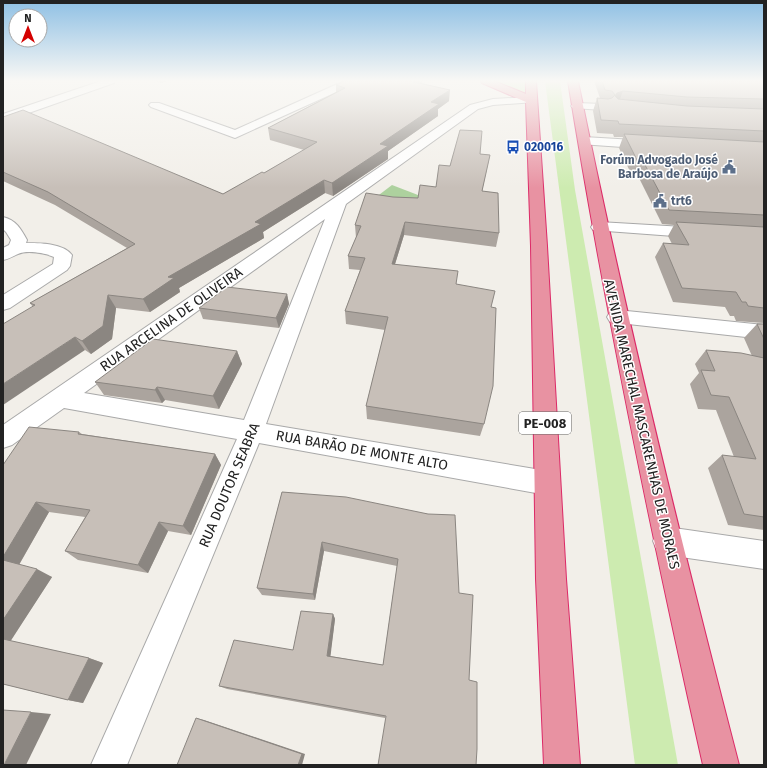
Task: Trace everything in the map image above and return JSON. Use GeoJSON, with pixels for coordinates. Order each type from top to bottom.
{"type":"FeatureCollection","features":[{"type":"Feature","properties":{"kind":"highway","name":"PE-008"},"geometry":{"type":"LineString","coordinates":[[531,117],[532,146],[540,259],[547,483],[562,765]]}},
{"type":"Feature","properties":{"kind":"highway","name":"AVENIDA MARECHAL MASCARENHAS DE MORAES"},"geometry":{"type":"LineString","coordinates":[[579,117],[617,317],[667,541],[721,765]]}},
{"type":"Feature","properties":{"kind":"street"},"geometry":{"type":"LineString","coordinates":[[188,117],[235,134],[273,117]]}},
{"type":"Feature","properties":{"kind":"street","name":"RUA ARCELINA DE OLIVEIRA"},"geometry":{"type":"LineString","coordinates":[[7,437],[59,398],[461,117]]}},
{"type":"Feature","properties":{"kind":"street"},"geometry":{"type":"LineString","coordinates":[[584,141],[662,145]]}},
{"type":"Feature","properties":{"kind":"street","name":"RUA DOUTOR SEABRA"},"geometry":{"type":"LineString","coordinates":[[109,765],[252,431],[340,201]]}},
{"type":"Feature","properties":{"kind":"street"},"geometry":{"type":"LineString","coordinates":[[3,222],[13,229],[19,240],[9,252]]}},
{"type":"Feature","properties":{"kind":"street"},"geometry":{"type":"LineString","coordinates":[[599,227],[717,234]]}},
{"type":"Feature","properties":{"kind":"street"},"geometry":{"type":"LineString","coordinates":[[3,304],[61,266],[63,255],[58,252],[41,248],[9,252]]}},
{"type":"Feature","properties":{"kind":"street"},"geometry":{"type":"LineString","coordinates":[[617,317],[764,332]]}},
{"type":"Feature","properties":{"kind":"street","name":"RUA BARÃO DE MONTE ALTO"},"geometry":{"type":"LineString","coordinates":[[59,398],[547,483]]}},
{"type":"Feature","properties":{"kind":"street"},"geometry":{"type":"LineString","coordinates":[[667,541],[764,554]]}},
{"type":"Feature","properties":{"kind":"green space"},"geometry":{"type":"Polygon","coordinates":[[[550,117],[565,117],[575,190],[678,765],[635,765],[550,117]]]}},
{"type":"Feature","properties":{"kind":"green space"},"geometry":{"type":"Polygon","coordinates":[[[392,185],[431,200],[371,201],[392,185]]]}},
{"type":"Feature","properties":{"kind":"building"},"geometry":{"type":"Polygon","coordinates":[[[3,117],[39,117],[223,194],[262,172],[264,173],[317,142],[268,128],[289,117],[420,117],[380,144],[388,146],[332,183],[324,180],[255,222],[261,224],[168,277],[174,278],[143,299],[108,295],[103,326],[82,341],[75,337],[3,384],[3,324],[35,305],[30,303],[135,244],[48,192],[3,172],[3,117]]]}},
{"type":"Feature","properties":{"kind":"building"},"geometry":{"type":"Polygon","coordinates":[[[600,117],[764,117],[764,131],[619,124],[618,121],[601,120],[600,117]]]}},
{"type":"Feature","properties":{"kind":"building"},"geometry":{"type":"Polygon","coordinates":[[[460,130],[482,131],[480,154],[490,155],[482,191],[498,193],[499,233],[405,222],[392,264],[458,271],[456,284],[495,291],[491,307],[496,308],[493,386],[484,424],[366,406],[388,317],[345,311],[365,258],[348,256],[361,226],[355,225],[366,193],[393,197],[418,198],[420,185],[436,187],[439,165],[450,166],[460,130]]]}},
{"type":"Feature","properties":{"kind":"building"},"geometry":{"type":"Polygon","coordinates":[[[624,134],[764,142],[764,215],[669,210],[645,165],[639,164],[624,134]]]}},
{"type":"Feature","properties":{"kind":"building"},"geometry":{"type":"Polygon","coordinates":[[[676,222],[764,227],[764,308],[748,306],[746,302],[742,302],[736,292],[682,288],[663,243],[689,245],[676,222]]]}},
{"type":"Feature","properties":{"kind":"building"},"geometry":{"type":"Polygon","coordinates":[[[227,287],[287,294],[276,318],[199,308],[227,287]]]}},
{"type":"Feature","properties":{"kind":"building"},"geometry":{"type":"Polygon","coordinates":[[[757,324],[764,324],[764,339],[757,324]]]}},
{"type":"Feature","properties":{"kind":"building"},"geometry":{"type":"Polygon","coordinates":[[[153,339],[237,351],[213,396],[157,387],[155,390],[95,382],[153,339]]]}},
{"type":"Feature","properties":{"kind":"building"},"geometry":{"type":"Polygon","coordinates":[[[706,350],[741,353],[764,358],[764,517],[744,514],[722,455],[756,459],[729,397],[711,395],[701,370],[715,371],[706,350]]]}},
{"type":"Feature","properties":{"kind":"building"},"geometry":{"type":"Polygon","coordinates":[[[29,427],[79,432],[78,434],[215,454],[183,526],[159,522],[138,565],[65,551],[90,510],[36,502],[3,557],[3,465],[29,427]]]}},
{"type":"Feature","properties":{"kind":"building"},"geometry":{"type":"Polygon","coordinates":[[[282,492],[346,497],[428,514],[455,515],[459,593],[473,595],[469,680],[477,682],[476,765],[378,765],[386,716],[219,686],[234,640],[293,650],[301,611],[333,614],[327,656],[383,665],[398,559],[322,542],[313,594],[257,588],[282,492]]]}},
{"type":"Feature","properties":{"kind":"building"},"geometry":{"type":"Polygon","coordinates":[[[3,560],[37,569],[3,620],[3,560]]]}},
{"type":"Feature","properties":{"kind":"building"},"geometry":{"type":"Polygon","coordinates":[[[3,639],[89,658],[68,700],[3,684],[3,639]]]}},
{"type":"Feature","properties":{"kind":"building"},"geometry":{"type":"Polygon","coordinates":[[[3,710],[31,712],[4,765],[3,765],[3,710]]]}},
{"type":"Feature","properties":{"kind":"building"},"geometry":{"type":"Polygon","coordinates":[[[196,718],[302,754],[298,765],[177,765],[196,718]]]}},
{"type":"Feature","properties":{"kind":"place","name":"020016"},"geometry":{"type":"Point","coordinates":[513,147]}},
{"type":"Feature","properties":{"kind":"place","name":"Forúm Advogado José Barbosa de Araújo"},"geometry":{"type":"Point","coordinates":[729,167]}},
{"type":"Feature","properties":{"kind":"place","name":"trt6"},"geometry":{"type":"Point","coordinates":[660,201]}}]}
